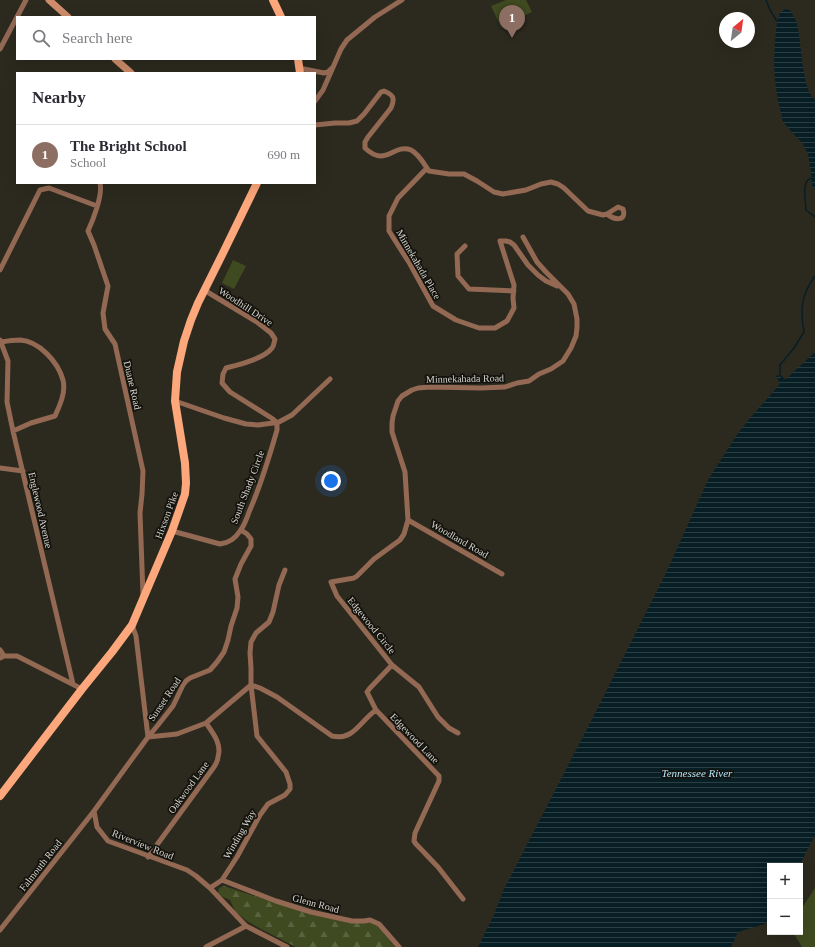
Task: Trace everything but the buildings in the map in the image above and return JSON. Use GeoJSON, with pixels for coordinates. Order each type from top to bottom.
{"type":"FeatureCollection","features":[{"type":"Feature","properties":{"kind":"main road"},"geometry":{"type":"LineString","coordinates":[[273,0],[281,16]]}},
{"type":"Feature","properties":{"kind":"main road"},"geometry":{"type":"LineString","coordinates":[[298,60],[300,70]]}},
{"type":"Feature","properties":{"kind":"main road","name":"Hixson Pike"},"geometry":{"type":"LineString","coordinates":[[0,796],[132,625],[172,531],[185,494],[186,483],[185,462],[176,401],[177,372],[184,341],[204,290],[257,184]]}},
{"type":"Feature","properties":{"kind":"street"},"geometry":{"type":"LineString","coordinates":[[18,16],[26,0]]}},
{"type":"Feature","properties":{"kind":"street"},"geometry":{"type":"LineString","coordinates":[[49,0],[67,16]]}},
{"type":"Feature","properties":{"kind":"street"},"geometry":{"type":"LineString","coordinates":[[316,100],[323,90],[341,49],[347,40],[375,17],[402,0]]}},
{"type":"Feature","properties":{"kind":"street"},"geometry":{"type":"LineString","coordinates":[[0,49],[16,19]]}},
{"type":"Feature","properties":{"kind":"street"},"geometry":{"type":"LineString","coordinates":[[116,60],[130,72]]}},
{"type":"Feature","properties":{"kind":"street"},"geometry":{"type":"LineString","coordinates":[[300,70],[324,73],[328,72],[332,68]]}},
{"type":"Feature","properties":{"kind":"street"},"geometry":{"type":"LineString","coordinates":[[316,125],[335,123],[349,124],[357,122],[381,92],[384,91],[391,94],[394,103],[365,142],[365,148],[376,156],[385,156],[404,148],[412,151],[419,157],[429,171],[449,174],[464,174],[494,192],[503,194],[526,190],[551,182],[564,188],[588,211],[603,215],[607,214]]}},
{"type":"Feature","properties":{"kind":"street","name":"Minnekahada Place"},"geometry":{"type":"LineString","coordinates":[[427,168],[398,198],[389,216],[389,231],[410,264],[433,306],[456,320],[479,328],[495,328],[507,322],[514,308],[514,284],[500,241],[510,242],[514,245],[528,265],[538,275],[546,281],[561,288]]}},
{"type":"Feature","properties":{"kind":"street","name":"Duane Road"},"geometry":{"type":"LineString","coordinates":[[100,184],[101,188],[96,213],[88,231],[108,286],[102,313],[105,329],[115,344],[143,471],[140,513],[143,599]]}},
{"type":"Feature","properties":{"kind":"street"},"geometry":{"type":"LineString","coordinates":[[0,270],[40,190],[48,188],[97,206]]}},
{"type":"Feature","properties":{"kind":"street","name":"Minnekahada Road"},"geometry":{"type":"LineString","coordinates":[[331,582],[354,578],[400,540],[404,534],[408,520],[405,472],[392,432],[392,423],[398,401],[402,396],[418,388],[505,387],[529,381],[538,374],[551,369],[562,361],[571,348],[576,336],[577,319],[574,304],[568,294],[537,262],[523,237]]}},
{"type":"Feature","properties":{"kind":"street"},"geometry":{"type":"LineString","coordinates":[[465,246],[457,254],[458,276],[468,289],[514,291]]}},
{"type":"Feature","properties":{"kind":"street","name":"Woodhill Drive"},"geometry":{"type":"LineString","coordinates":[[204,290],[257,322],[271,333],[275,339],[272,348],[267,353],[254,360],[226,368],[223,374],[222,383],[230,392],[277,423]]}},
{"type":"Feature","properties":{"kind":"street"},"geometry":{"type":"LineString","coordinates":[[0,341],[20,340],[30,342],[47,352],[54,361],[63,381],[61,405],[55,416],[31,423],[12,431]]}},
{"type":"Feature","properties":{"kind":"street","name":"Englewood Avenue"},"geometry":{"type":"LineString","coordinates":[[0,341],[8,360],[7,402],[12,431],[73,684]]}},
{"type":"Feature","properties":{"kind":"street"},"geometry":{"type":"LineString","coordinates":[[176,401],[246,424],[258,425],[273,422],[277,423],[292,415],[330,379]]}},
{"type":"Feature","properties":{"kind":"street","name":"South Shady Circle"},"geometry":{"type":"LineString","coordinates":[[172,531],[220,544],[230,541],[241,530],[260,484],[277,430],[277,423]]}},
{"type":"Feature","properties":{"kind":"street"},"geometry":{"type":"LineString","coordinates":[[0,468],[22,471]]}},
{"type":"Feature","properties":{"kind":"street","name":"Woodland Road"},"geometry":{"type":"LineString","coordinates":[[408,520],[502,574]]}},
{"type":"Feature","properties":{"kind":"street","name":"Sunset Road"},"geometry":{"type":"LineString","coordinates":[[148,737],[173,706],[182,685],[190,678],[210,670],[224,652],[237,608],[238,597],[235,579],[250,546],[250,539],[247,534],[241,530]]}},
{"type":"Feature","properties":{"kind":"street"},"geometry":{"type":"LineString","coordinates":[[148,737],[177,734],[206,724],[251,685],[251,642],[256,633],[269,622],[273,612],[279,585],[285,570]]}},
{"type":"Feature","properties":{"kind":"street","name":"Edgewood Circle"},"geometry":{"type":"LineString","coordinates":[[331,582],[337,596],[392,665],[367,692],[376,710]]}},
{"type":"Feature","properties":{"kind":"street"},"geometry":{"type":"LineString","coordinates":[[94,811],[148,737],[136,636],[132,625]]}},
{"type":"Feature","properties":{"kind":"street"},"geometry":{"type":"LineString","coordinates":[[0,650],[2,657],[17,656],[82,689]]}},
{"type":"Feature","properties":{"kind":"street"},"geometry":{"type":"LineString","coordinates":[[392,665],[419,687],[438,717],[449,728],[458,733]]}},
{"type":"Feature","properties":{"kind":"street"},"geometry":{"type":"LineString","coordinates":[[251,685],[276,697],[332,736],[339,738],[347,736],[355,730],[370,714],[376,710]]}},
{"type":"Feature","properties":{"kind":"street","name":"Winding Way"},"geometry":{"type":"LineString","coordinates":[[210,888],[222,880],[268,804],[285,795],[290,789],[286,772],[257,736],[251,685]]}},
{"type":"Feature","properties":{"kind":"street","name":"Edgewood Lane"},"geometry":{"type":"LineString","coordinates":[[376,710],[439,776],[439,781],[415,833],[414,841],[438,867],[463,899]]}},
{"type":"Feature","properties":{"kind":"street","name":"Oakwood Lane"},"geometry":{"type":"LineString","coordinates":[[148,857],[214,767],[219,749],[215,736],[206,724]]}},
{"type":"Feature","properties":{"kind":"street","name":"Riverview Road"},"geometry":{"type":"LineString","coordinates":[[94,811],[96,827],[108,841],[148,857],[187,870],[210,888],[246,926],[287,947]]}},
{"type":"Feature","properties":{"kind":"street","name":"Falmouth Road"},"geometry":{"type":"LineString","coordinates":[[0,930],[94,811]]}},
{"type":"Feature","properties":{"kind":"street","name":"Glenn Road"},"geometry":{"type":"LineString","coordinates":[[222,880],[276,901],[311,912],[352,921],[370,920],[379,924],[399,947]]}},
{"type":"Feature","properties":{"kind":"street"},"geometry":{"type":"LineString","coordinates":[[206,947],[246,926]]}},
{"type":"Feature","properties":{"kind":"green space"},"geometry":{"type":"Polygon","coordinates":[[[506,0],[526,0],[532,12],[501,27],[491,6],[506,0]]]}},
{"type":"Feature","properties":{"kind":"green space"},"geometry":{"type":"Polygon","coordinates":[[[233,260],[246,266],[234,289],[222,283],[233,260]]]}},
{"type":"Feature","properties":{"kind":"green space"},"geometry":{"type":"Polygon","coordinates":[[[224,886],[318,916],[355,923],[373,923],[395,947],[296,947],[247,921],[235,911],[230,900],[218,893],[219,888],[224,886]]]}},
{"type":"Feature","properties":{"kind":"green space"},"geometry":{"type":"Polygon","coordinates":[[[815,888],[815,947],[802,947],[795,935],[803,935],[803,906],[815,888]]]}},
{"type":"Feature","properties":{"kind":"water"},"geometry":{"type":"Polygon","coordinates":[[[785,9],[790,10],[795,18],[799,32],[804,75],[810,94],[815,100],[815,190],[812,185],[808,154],[802,143],[783,122],[778,101],[774,62],[775,41],[777,22],[780,13],[785,9]]]}},
{"type":"Feature","properties":{"kind":"water","name":"Tennessee River"},"geometry":{"type":"Polygon","coordinates":[[[815,352],[815,835],[801,863],[767,863],[767,922],[765,924],[738,932],[731,947],[478,947],[494,915],[503,891],[666,573],[708,480],[736,436],[780,384],[776,376],[778,375],[783,379],[786,379],[815,352]]]}},
{"type":"Feature","properties":{"kind":"waterway"},"geometry":{"type":"LineString","coordinates":[[766,0],[777,21]]}},
{"type":"Feature","properties":{"kind":"waterway"},"geometry":{"type":"LineString","coordinates":[[815,178],[808,180],[805,186],[806,210],[815,217]]}},
{"type":"Feature","properties":{"kind":"waterway"},"geometry":{"type":"LineString","coordinates":[[784,380],[780,375],[780,365],[794,348],[804,332],[802,317],[804,296],[815,276]]}},
{"type":"Feature","properties":{"kind":"place","name":"The Bright School"},"geometry":{"type":"Point","coordinates":[512,38]}}]}
